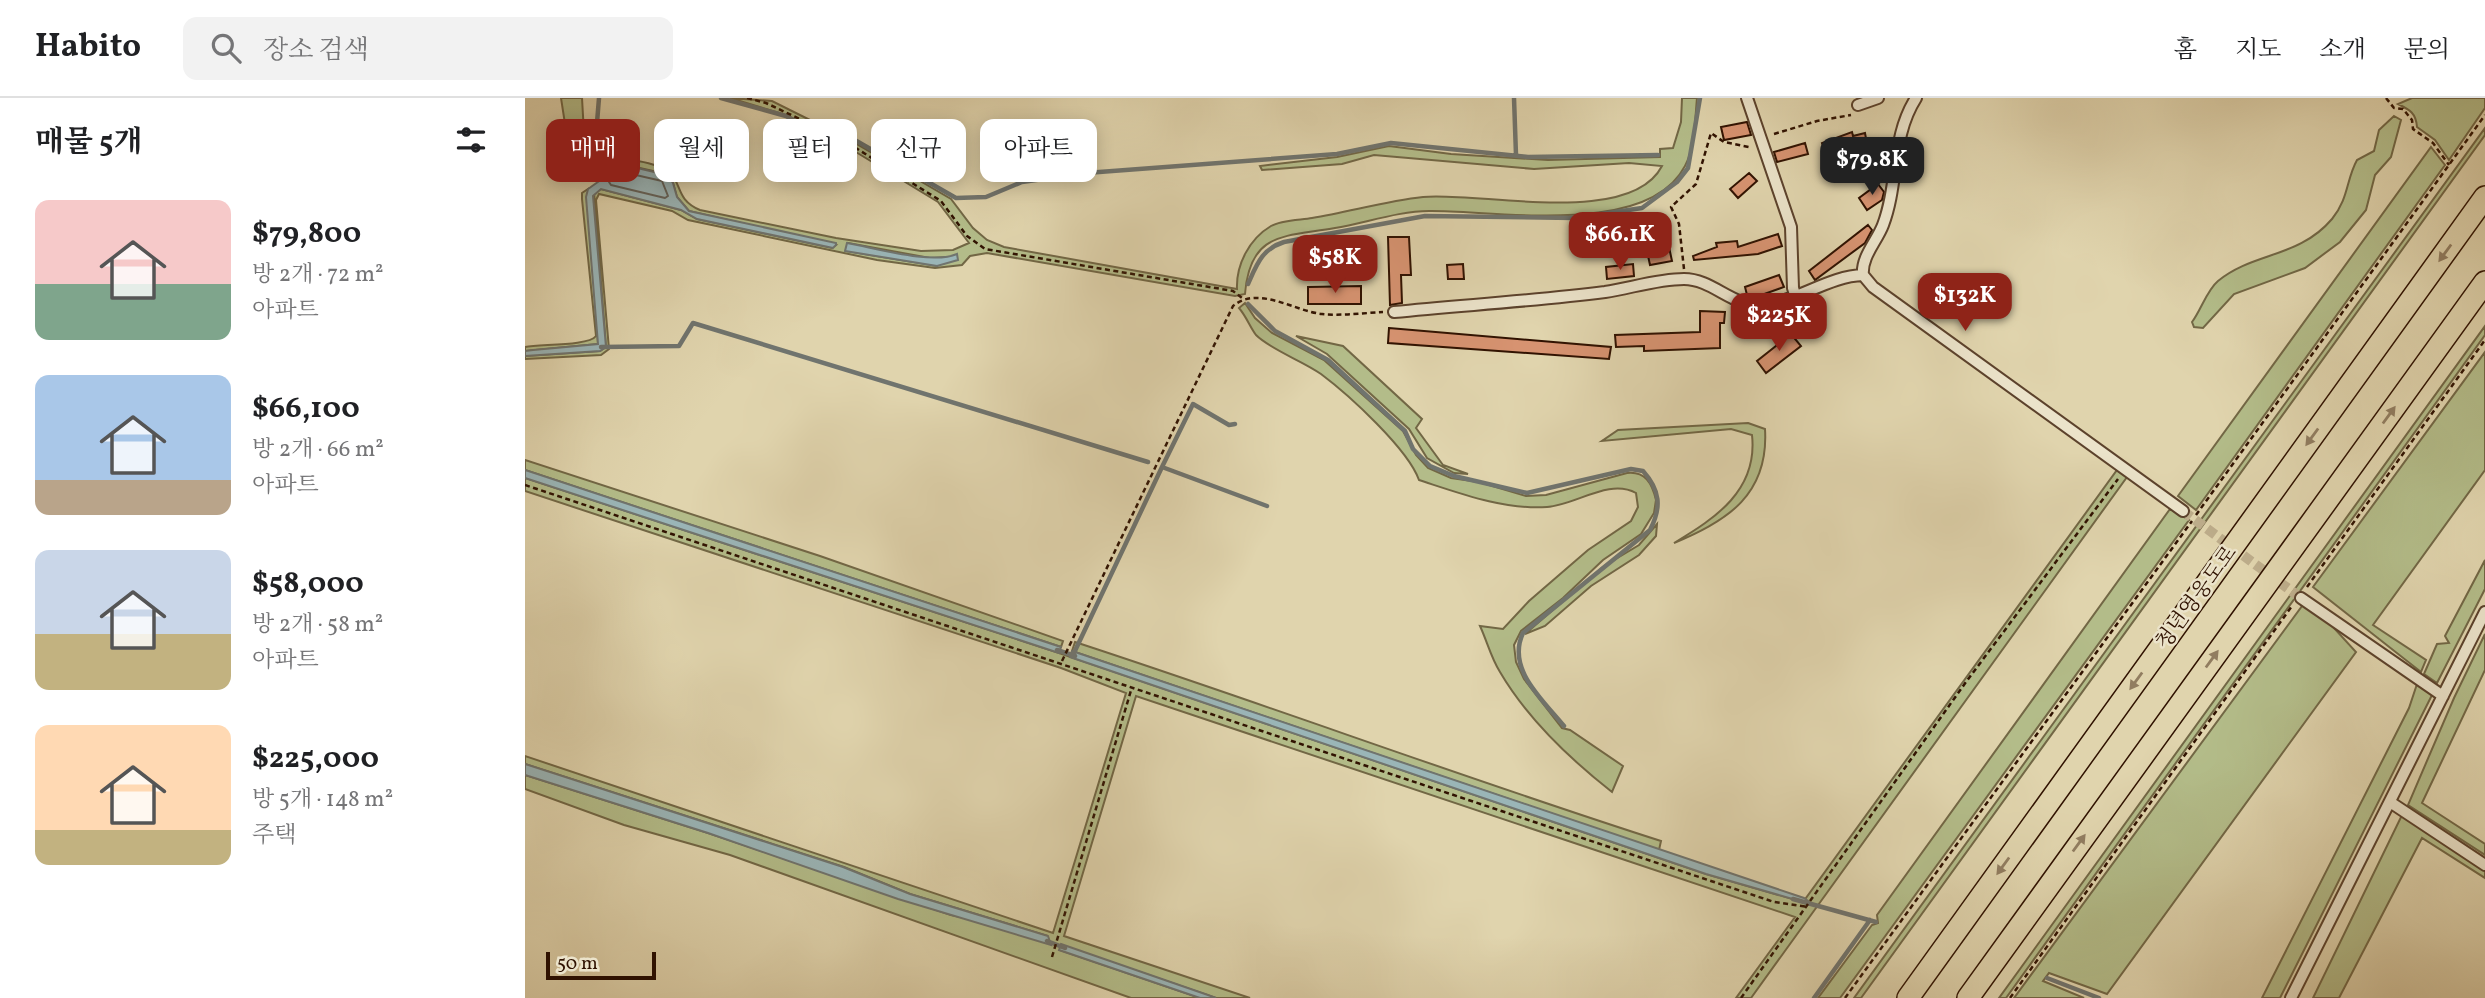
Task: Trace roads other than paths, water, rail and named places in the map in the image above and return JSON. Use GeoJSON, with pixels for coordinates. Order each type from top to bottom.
{"type":"FeatureCollection","features":[{"type":"Feature","properties":{"kind":"highway","name":"청년영웅도로"},"geometry":{"type":"LineString","coordinates":[[1908,998],[2485,197]]}},
{"type":"Feature","properties":{"kind":"highway"},"geometry":{"type":"LineString","coordinates":[[1968,998],[2485,282]]}},
{"type":"Feature","properties":{"kind":"street"},"geometry":{"type":"LineString","coordinates":[[1747,98],[1791,227],[1793,288],[1797,298]]}},
{"type":"Feature","properties":{"kind":"street"},"geometry":{"type":"LineString","coordinates":[[1859,105],[1878,98]]}},
{"type":"Feature","properties":{"kind":"street"},"geometry":{"type":"LineString","coordinates":[[1916,98],[1899,137],[1889,207],[1865,259],[1863,275],[1873,287],[2183,511]]}},
{"type":"Feature","properties":{"kind":"street"},"geometry":{"type":"LineString","coordinates":[[1394,312],[1604,292],[1685,279],[1700,282],[1747,305],[1797,298],[1849,275],[1863,275]]}},
{"type":"Feature","properties":{"kind":"street"},"geometry":{"type":"LineString","coordinates":[[2300,596],[2443,696]]}},
{"type":"Feature","properties":{"kind":"street"},"geometry":{"type":"LineString","coordinates":[[2291,998],[2485,612]]}},
{"type":"Feature","properties":{"kind":"street"},"geometry":{"type":"LineString","coordinates":[[2390,802],[2485,865]]}},
{"type":"Feature","properties":{"kind":"water"},"geometry":{"type":"Polygon","coordinates":[[[640,169],[654,172],[654,182],[672,182],[677,197],[689,211],[836,245],[833,248],[697,219],[681,210],[601,189],[593,196],[606,347],[600,351],[525,356],[525,351],[598,344],[586,197],[588,189],[598,182],[640,182],[640,169]]]}},
{"type":"Feature","properties":{"kind":"water"},"geometry":{"type":"Polygon","coordinates":[[[847,243],[919,257],[946,257],[957,254],[958,260],[937,266],[845,251],[847,243]]]}},
{"type":"Feature","properties":{"kind":"water"},"geometry":{"type":"Polygon","coordinates":[[[525,470],[1061,647],[1059,653],[525,478],[525,470]]]}},
{"type":"Feature","properties":{"kind":"water"},"geometry":{"type":"Polygon","coordinates":[[[1072,651],[1808,901],[1803,902],[1706,874],[1070,657],[1072,651]]]}},
{"type":"Feature","properties":{"kind":"water"},"geometry":{"type":"Polygon","coordinates":[[[525,764],[843,867],[910,894],[1048,936],[1051,945],[898,899],[708,833],[525,775],[525,764]]]}},
{"type":"Feature","properties":{"kind":"water"},"geometry":{"type":"Polygon","coordinates":[[[1061,944],[1216,998],[1200,998],[1059,950],[1061,944]]]}},
{"type":"Feature","properties":{"kind":"waterway"},"geometry":{"type":"LineString","coordinates":[[597,119],[599,98]]}},
{"type":"Feature","properties":{"kind":"waterway"},"geometry":{"type":"LineString","coordinates":[[721,98],[792,119]]}},
{"type":"Feature","properties":{"kind":"waterway"},"geometry":{"type":"LineString","coordinates":[[1514,98],[1516,155]]}},
{"type":"Feature","properties":{"kind":"waterway"},"geometry":{"type":"LineString","coordinates":[[1248,284],[1265,253],[1284,242],[1425,216],[1574,218],[1642,208],[1677,182],[1688,168],[1700,98]]}},
{"type":"Feature","properties":{"kind":"waterway"},"geometry":{"type":"LineString","coordinates":[[857,141],[956,198],[986,197],[1022,182],[1086,173],[1337,154],[1391,143],[1528,157],[1658,155]]}},
{"type":"Feature","properties":{"kind":"waterway"},"geometry":{"type":"LineString","coordinates":[[1248,304],[1275,331],[1328,360],[1405,431],[1413,449],[1430,466],[1454,476],[1527,493],[1631,469],[1643,471],[1649,478],[1656,492],[1658,506],[1650,530],[1523,633],[1519,646],[1523,671],[1537,695],[1564,726]]}},
{"type":"Feature","properties":{"kind":"waterway"},"geometry":{"type":"LineString","coordinates":[[601,347],[679,346],[693,323],[1148,462]]}},
{"type":"Feature","properties":{"kind":"waterway"},"geometry":{"type":"LineString","coordinates":[[1162,467],[1193,404],[1229,425],[1235,424]]}},
{"type":"Feature","properties":{"kind":"waterway"},"geometry":{"type":"LineString","coordinates":[[1073,655],[1162,467],[1267,506]]}},
{"type":"Feature","properties":{"kind":"waterway"},"geometry":{"type":"LineString","coordinates":[[1057,650],[1075,656]]}},
{"type":"Feature","properties":{"kind":"waterway"},"geometry":{"type":"LineString","coordinates":[[1793,899],[1876,922]]}},
{"type":"Feature","properties":{"kind":"waterway"},"geometry":{"type":"LineString","coordinates":[[1814,998],[1870,920]]}},
{"type":"Feature","properties":{"kind":"waterway"},"geometry":{"type":"LineString","coordinates":[[1047,941],[1065,948]]}},
{"type":"Feature","properties":{"kind":"waterway"},"geometry":{"type":"LineString","coordinates":[[2047,978],[2099,998]]}},
{"type":"Feature","properties":{"kind":"tunnel"},"geometry":{"type":"LineString","coordinates":[[2183,511],[2301,598]]}}]}
